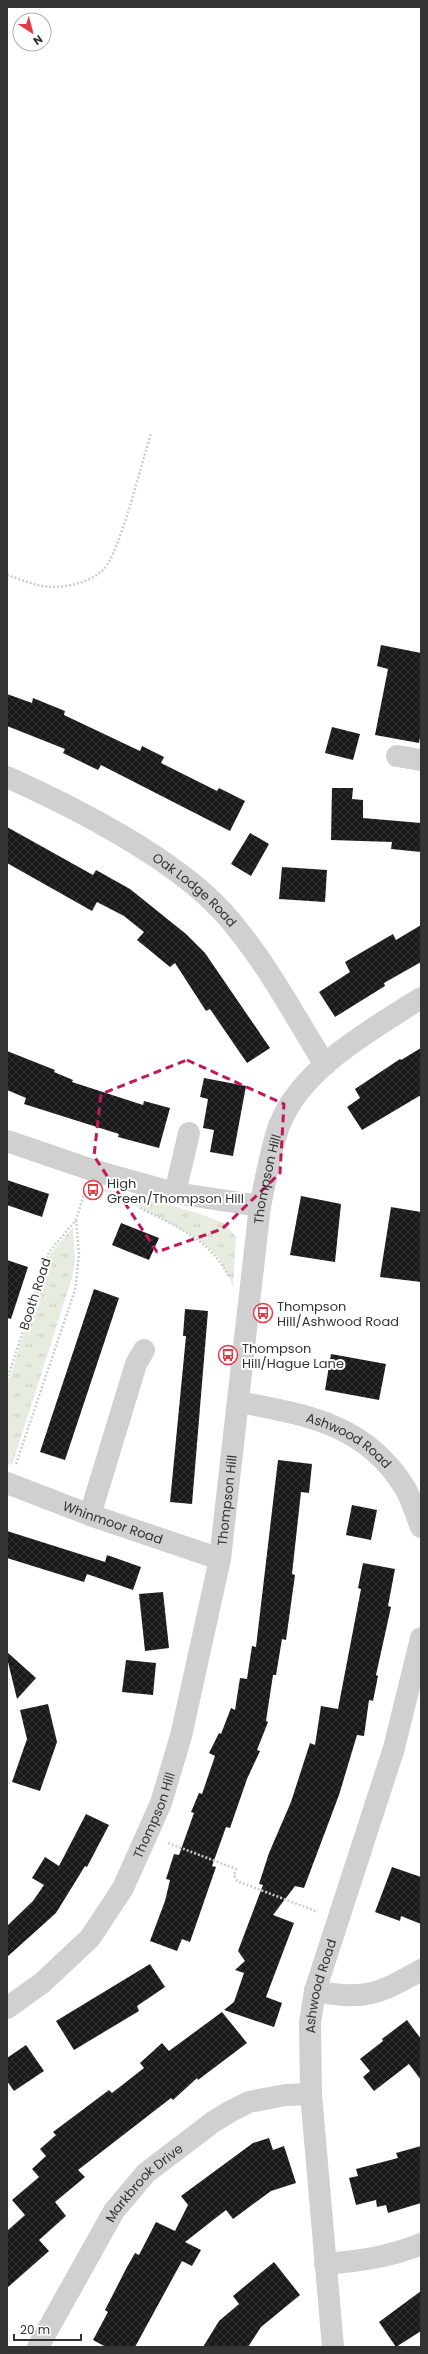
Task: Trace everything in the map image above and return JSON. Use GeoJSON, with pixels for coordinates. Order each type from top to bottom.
{"type":"FeatureCollection","features":[{"type":"Feature","properties":{"kind":"street"},"geometry":{"type":"LineString","coordinates":[[397,756],[421,760]]}},
{"type":"Feature","properties":{"kind":"street","name":"Oak Lodge Road"},"geometry":{"type":"LineString","coordinates":[[7,777],[73,809],[173,869],[199,889],[222,911],[243,937],[271,977],[325,1065]]}},
{"type":"Feature","properties":{"kind":"street","name":"Thompson Hill"},"geometry":{"type":"LineString","coordinates":[[7,2008],[42,1983],[90,1938],[123,1888],[161,1803],[181,1736],[220,1559],[260,1206],[269,1160],[280,1125],[293,1099],[325,1065],[378,1025],[421,998]]}},
{"type":"Feature","properties":{"kind":"street"},"geometry":{"type":"LineString","coordinates":[[175,1192],[189,1133]]}},
{"type":"Feature","properties":{"kind":"street"},"geometry":{"type":"LineString","coordinates":[[7,1141],[92,1170],[175,1192],[260,1206]]}},
{"type":"Feature","properties":{"kind":"street"},"geometry":{"type":"LineString","coordinates":[[90,1515],[136,1364],[144,1350]]}},
{"type":"Feature","properties":{"kind":"street","name":"Ashwood Road"},"geometry":{"type":"LineString","coordinates":[[238,1402],[294,1412],[351,1433],[373,1449],[393,1470],[406,1489],[419,1514]]}},
{"type":"Feature","properties":{"kind":"street","name":"Whinmoor Road"},"geometry":{"type":"LineString","coordinates":[[8,1483],[90,1515],[220,1559]]}},
{"type":"Feature","properties":{"kind":"street","name":"Ashwood Road"},"geometry":{"type":"LineString","coordinates":[[333,2347],[312,2094],[310,2023],[315,1991],[394,1748],[421,1638]]}},
{"type":"Feature","properties":{"kind":"street"},"geometry":{"type":"LineString","coordinates":[[315,1991],[358,1996],[373,1994],[388,1989],[421,1970]]}},
{"type":"Feature","properties":{"kind":"street","name":"Markbrook Drive"},"geometry":{"type":"LineString","coordinates":[[38,2347],[114,2211],[146,2173],[213,2122],[249,2102],[286,2095],[312,2094]]}},
{"type":"Feature","properties":{"kind":"street"},"geometry":{"type":"LineString","coordinates":[[326,2264],[366,2261],[404,2252],[421,2244]]}},
{"type":"Feature","properties":{"kind":"path"},"geometry":{"type":"LineString","coordinates":[[7,575],[42,586],[66,585],[85,581],[103,569],[114,552],[151,434]]}},
{"type":"Feature","properties":{"kind":"path","name":"Booth Road"},"geometry":{"type":"LineString","coordinates":[[7,1380],[48,1252],[76,1220],[92,1170]]}},
{"type":"Feature","properties":{"kind":"path"},"geometry":{"type":"LineString","coordinates":[[134,1205],[202,1243],[217,1256],[231,1281]]}},
{"type":"Feature","properties":{"kind":"path"},"geometry":{"type":"LineString","coordinates":[[8,1483],[75,1290],[79,1254],[76,1220]]}},
{"type":"Feature","properties":{"kind":"path"},"geometry":{"type":"LineString","coordinates":[[148,1835],[236,1869],[234,1876],[238,1881],[337,1920]]}},
{"type":"Feature","properties":{"kind":"highlighted area"},"geometry":{"type":"Polygon","coordinates":[[[187,1060],[284,1104],[280,1173],[222,1229],[157,1252],[94,1156],[101,1094],[187,1060]]]}},
{"type":"Feature","properties":{"kind":"green space"},"geometry":{"type":"Polygon","coordinates":[[[87,1184],[195,1212],[224,1223],[236,1237],[233,1287],[218,1257],[208,1247],[193,1236],[157,1216],[87,1184]]]}},
{"type":"Feature","properties":{"kind":"green space"},"geometry":{"type":"Polygon","coordinates":[[[73,1227],[75,1261],[72,1278],[12,1465],[7,1464],[7,1387],[46,1264],[51,1253],[73,1227]]]}},
{"type":"Feature","properties":{"kind":"building"},"geometry":{"type":"Polygon","coordinates":[[[381,645],[421,653],[421,732],[419,743],[375,735],[388,669],[377,666],[381,645]]]}},
{"type":"Feature","properties":{"kind":"building"},"geometry":{"type":"Polygon","coordinates":[[[7,694],[32,703],[33,698],[65,711],[64,715],[140,751],[142,746],[164,757],[161,763],[217,791],[219,788],[245,801],[230,831],[101,765],[98,770],[63,753],[65,749],[7,726],[7,694]]]}},
{"type":"Feature","properties":{"kind":"building"},"geometry":{"type":"Polygon","coordinates":[[[332,727],[360,734],[353,760],[325,753],[332,727]]]}},
{"type":"Feature","properties":{"kind":"building"},"geometry":{"type":"Polygon","coordinates":[[[332,788],[353,788],[352,799],[363,800],[363,818],[421,823],[421,852],[391,849],[392,842],[331,840],[332,788]]]}},
{"type":"Feature","properties":{"kind":"building"},"geometry":{"type":"Polygon","coordinates":[[[7,827],[93,875],[96,870],[130,889],[186,934],[205,953],[270,1048],[247,1063],[210,1009],[206,1011],[175,963],[170,967],[137,940],[144,932],[124,916],[97,902],[92,911],[7,863],[7,827]]]}},
{"type":"Feature","properties":{"kind":"building"},"geometry":{"type":"Polygon","coordinates":[[[250,833],[269,844],[251,876],[231,864],[250,833]]]}},
{"type":"Feature","properties":{"kind":"building"},"geometry":{"type":"Polygon","coordinates":[[[282,867],[327,870],[325,902],[279,899],[282,867]]]}},
{"type":"Feature","properties":{"kind":"building"},"geometry":{"type":"Polygon","coordinates":[[[421,925],[421,962],[384,983],[385,986],[335,1017],[319,992],[350,972],[345,962],[393,934],[396,940],[421,925]]]}},
{"type":"Feature","properties":{"kind":"building"},"geometry":{"type":"Polygon","coordinates":[[[421,1048],[421,1095],[362,1130],[347,1107],[360,1098],[355,1089],[400,1059],[401,1060],[421,1048]]]}},
{"type":"Feature","properties":{"kind":"building"},"geometry":{"type":"Polygon","coordinates":[[[7,1051],[55,1070],[54,1072],[73,1080],[72,1082],[143,1105],[144,1101],[170,1108],[159,1148],[118,1137],[119,1134],[24,1104],[26,1098],[7,1090],[7,1051]]]}},
{"type":"Feature","properties":{"kind":"building"},"geometry":{"type":"Polygon","coordinates":[[[204,1078],[246,1086],[233,1156],[210,1152],[214,1130],[203,1128],[208,1099],[200,1097],[204,1078]]]}},
{"type":"Feature","properties":{"kind":"building"},"geometry":{"type":"Polygon","coordinates":[[[7,1180],[49,1194],[42,1217],[7,1205],[7,1180]]]}},
{"type":"Feature","properties":{"kind":"building"},"geometry":{"type":"Polygon","coordinates":[[[301,1196],[341,1204],[335,1262],[290,1255],[301,1196]]]}},
{"type":"Feature","properties":{"kind":"building"},"geometry":{"type":"Polygon","coordinates":[[[391,1207],[421,1212],[421,1282],[380,1277],[391,1207]]]}},
{"type":"Feature","properties":{"kind":"building"},"geometry":{"type":"Polygon","coordinates":[[[121,1223],[159,1238],[149,1260],[112,1245],[121,1223]]]}},
{"type":"Feature","properties":{"kind":"building"},"geometry":{"type":"Polygon","coordinates":[[[7,1260],[28,1267],[11,1319],[7,1318],[7,1260]]]}},
{"type":"Feature","properties":{"kind":"building"},"geometry":{"type":"Polygon","coordinates":[[[94,1289],[119,1298],[65,1460],[40,1452],[94,1289]]]}},
{"type":"Feature","properties":{"kind":"building"},"geometry":{"type":"Polygon","coordinates":[[[185,1309],[208,1311],[192,1504],[170,1502],[186,1336],[183,1336],[185,1309]]]}},
{"type":"Feature","properties":{"kind":"building"},"geometry":{"type":"Polygon","coordinates":[[[331,1354],[386,1364],[379,1400],[325,1390],[331,1354]]]}},
{"type":"Feature","properties":{"kind":"building"},"geometry":{"type":"Polygon","coordinates":[[[278,1460],[312,1464],[309,1493],[301,1492],[292,1574],[295,1575],[286,1640],[282,1639],[276,1675],[273,1675],[266,1721],[268,1722],[257,1750],[260,1751],[247,1779],[230,1828],[226,1827],[212,1866],[216,1867],[190,1942],[182,1939],[177,1951],[150,1941],[165,1901],[170,1880],[166,1879],[174,1854],[179,1855],[194,1813],[191,1812],[199,1793],[202,1794],[215,1756],[209,1753],[219,1733],[221,1734],[231,1708],[235,1710],[240,1678],[247,1679],[252,1646],[256,1647],[278,1460]]]}},
{"type":"Feature","properties":{"kind":"building"},"geometry":{"type":"Polygon","coordinates":[[[352,1505],[377,1510],[371,1540],[346,1535],[352,1505]]]}},
{"type":"Feature","properties":{"kind":"building"},"geometry":{"type":"Polygon","coordinates":[[[7,1531],[105,1562],[107,1555],[141,1567],[133,1590],[87,1574],[84,1582],[7,1558],[7,1531]]]}},
{"type":"Feature","properties":{"kind":"building"},"geometry":{"type":"Polygon","coordinates":[[[363,1563],[395,1569],[388,1606],[391,1607],[376,1675],[378,1676],[373,1701],[369,1700],[364,1736],[357,1735],[339,1795],[304,1888],[295,1886],[273,1915],[294,1923],[266,1997],[282,2003],[274,2027],[224,2010],[234,2002],[244,1973],[235,1970],[245,1961],[238,1951],[263,1885],[259,1884],[269,1853],[291,1802],[310,1743],[315,1745],[321,1706],[338,1709],[361,1589],[358,1588],[363,1563]]]}},
{"type":"Feature","properties":{"kind":"building"},"geometry":{"type":"Polygon","coordinates":[[[163,1592],[169,1648],[145,1651],[139,1594],[163,1592]]]}},
{"type":"Feature","properties":{"kind":"building"},"geometry":{"type":"Polygon","coordinates":[[[7,1652],[36,1678],[17,1699],[7,1658],[7,1652]]]}},
{"type":"Feature","properties":{"kind":"building"},"geometry":{"type":"Polygon","coordinates":[[[126,1660],[156,1663],[153,1695],[122,1692],[126,1660]]]}},
{"type":"Feature","properties":{"kind":"building"},"geometry":{"type":"Polygon","coordinates":[[[48,1704],[57,1742],[40,1791],[12,1782],[27,1739],[20,1710],[48,1704]]]}},
{"type":"Feature","properties":{"kind":"building"},"geometry":{"type":"Polygon","coordinates":[[[86,1814],[109,1825],[87,1867],[85,1866],[56,1913],[7,1957],[7,1926],[33,1901],[44,1885],[32,1878],[45,1857],[59,1866],[86,1814]]]}},
{"type":"Feature","properties":{"kind":"building"},"geometry":{"type":"Polygon","coordinates":[[[392,1867],[421,1877],[421,1924],[401,1916],[400,1921],[375,1912],[392,1867]]]}},
{"type":"Feature","properties":{"kind":"building"},"geometry":{"type":"Polygon","coordinates":[[[150,1964],[165,1987],[137,2006],[139,2011],[74,2050],[56,2021],[150,1964]]]}},
{"type":"Feature","properties":{"kind":"building"},"geometry":{"type":"Polygon","coordinates":[[[222,2012],[247,2043],[198,2080],[197,2078],[173,2100],[171,2098],[78,2170],[85,2177],[55,2202],[66,2216],[39,2240],[49,2251],[7,2288],[7,2231],[25,2215],[12,2200],[39,2177],[32,2169],[46,2156],[40,2149],[56,2135],[53,2132],[109,2090],[112,2093],[144,2068],[140,2063],[162,2043],[169,2051],[222,2012]]]}},
{"type":"Feature","properties":{"kind":"building"},"geometry":{"type":"Polygon","coordinates":[[[407,2020],[421,2039],[421,2080],[409,2064],[374,2091],[363,2077],[370,2071],[360,2059],[383,2041],[382,2039],[407,2020]]]}},
{"type":"Feature","properties":{"kind":"building"},"geometry":{"type":"Polygon","coordinates":[[[26,2045],[44,2071],[14,2091],[7,2081],[7,2058],[26,2045]]]}},
{"type":"Feature","properties":{"kind":"building"},"geometry":{"type":"Polygon","coordinates":[[[269,2138],[273,2150],[284,2146],[296,2183],[271,2191],[233,2219],[226,2210],[185,2242],[201,2250],[192,2266],[182,2261],[135,2347],[106,2347],[93,2340],[108,2312],[105,2310],[127,2267],[135,2253],[139,2255],[156,2222],[175,2231],[188,2205],[181,2196],[253,2143],[269,2138]]]}},
{"type":"Feature","properties":{"kind":"building"},"geometry":{"type":"Polygon","coordinates":[[[421,2146],[421,2203],[388,2213],[386,2205],[377,2207],[376,2200],[356,2205],[349,2178],[358,2176],[356,2169],[398,2158],[396,2153],[421,2146]]]}},
{"type":"Feature","properties":{"kind":"building"},"geometry":{"type":"Polygon","coordinates":[[[274,2262],[300,2295],[261,2327],[248,2347],[203,2347],[219,2321],[239,2304],[233,2296],[274,2262]]]}},
{"type":"Feature","properties":{"kind":"building"},"geometry":{"type":"Polygon","coordinates":[[[421,2291],[421,2331],[396,2347],[379,2322],[421,2291]]]}},
{"type":"Feature","properties":{"kind":"place","name":"High Green/Thompson Hill"},"geometry":{"type":"Point","coordinates":[93,1190]}},
{"type":"Feature","properties":{"kind":"place","name":"Thompson Hill/Ashwood Road"},"geometry":{"type":"Point","coordinates":[263,1313]}},
{"type":"Feature","properties":{"kind":"place","name":"Thompson Hill/Hague Lane"},"geometry":{"type":"Point","coordinates":[228,1355]}}]}
